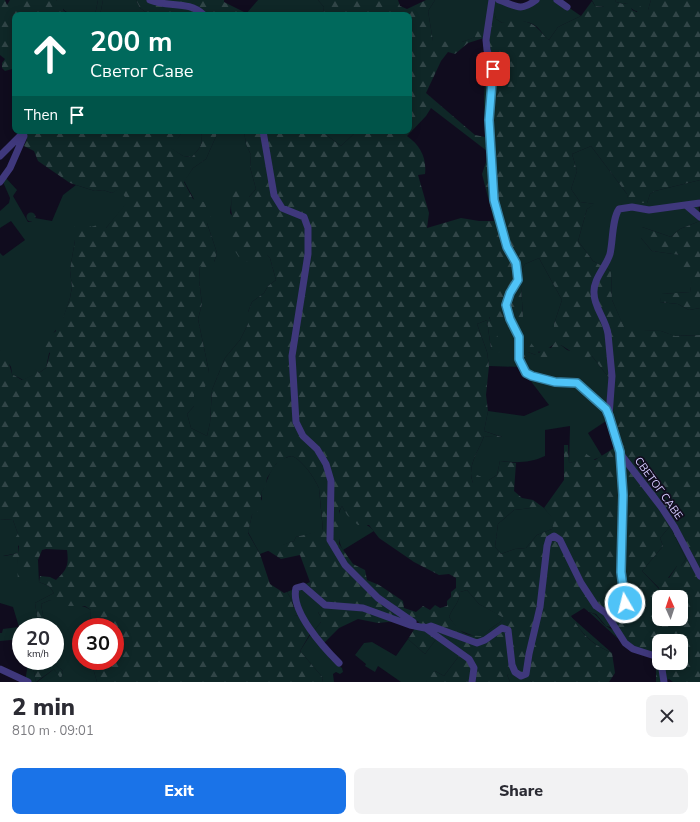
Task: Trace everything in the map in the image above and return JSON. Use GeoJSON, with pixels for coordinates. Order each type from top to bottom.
{"type":"FeatureCollection","features":[{"type":"Feature","properties":{"kind":"street"},"geometry":{"type":"LineString","coordinates":[[150,0],[160,4],[177,4],[196,7],[201,12]]}},
{"type":"Feature","properties":{"kind":"street","name":"СВЕТОГ САВЕ"},"geometry":{"type":"LineString","coordinates":[[492,0],[486,40],[487,50],[493,69],[489,120],[494,200],[507,247],[516,263],[518,280],[510,293],[506,305],[510,319],[519,337],[520,363],[526,373],[532,376],[555,382],[577,383],[606,409],[620,452],[675,528],[700,576]]}},
{"type":"Feature","properties":{"kind":"street"},"geometry":{"type":"LineString","coordinates":[[499,0],[520,8],[528,6],[536,0]]}},
{"type":"Feature","properties":{"kind":"street"},"geometry":{"type":"LineString","coordinates":[[557,0],[567,7]]}},
{"type":"Feature","properties":{"kind":"street"},"geometry":{"type":"LineString","coordinates":[[264,134],[274,195],[282,208],[304,217],[308,228],[308,254],[292,356],[296,422],[303,436],[317,449],[326,464],[331,481],[330,540],[345,565],[378,598],[407,618],[426,628],[469,659],[474,668],[472,682]]}},
{"type":"Feature","properties":{"kind":"street"},"geometry":{"type":"LineString","coordinates":[[0,156],[11,147],[20,136],[24,136],[10,168],[0,182]]}},
{"type":"Feature","properties":{"kind":"street"},"geometry":{"type":"LineString","coordinates":[[609,416],[612,376],[608,334],[607,328],[596,303],[594,290],[596,282],[609,256],[616,215],[619,209],[628,207],[649,210],[687,206],[700,203]]}},
{"type":"Feature","properties":{"kind":"street"},"geometry":{"type":"LineString","coordinates":[[687,206],[700,217]]}},
{"type":"Feature","properties":{"kind":"street"},"geometry":{"type":"LineString","coordinates":[[606,613],[618,614],[624,608],[625,603],[621,572],[623,495],[620,452]]}},
{"type":"Feature","properties":{"kind":"street"},"geometry":{"type":"LineString","coordinates":[[339,663],[304,619],[296,596],[296,588],[302,586],[325,605],[363,608],[410,625],[426,628],[431,626],[477,642],[485,640],[502,628],[508,630],[512,665],[515,672],[522,676],[526,674],[540,607],[547,546],[549,538],[554,536],[560,540],[582,583],[596,606],[606,613],[625,643],[633,649],[652,655]]}},
{"type":"Feature","properties":{"kind":"street"},"geometry":{"type":"LineString","coordinates":[[0,668],[28,682]]}},
{"type":"Feature","properties":{"kind":"street"},"geometry":{"type":"LineString","coordinates":[[662,670],[664,682]]}},
{"type":"Feature","properties":{"kind":"green space"},"geometry":{"type":"Polygon","coordinates":[[[0,0],[5,0],[7,5],[10,0],[56,0],[63,6],[63,10],[65,12],[12,12],[12,69],[5,71],[2,68],[2,63],[5,59],[0,55],[0,0]]]}},
{"type":"Feature","properties":{"kind":"green space"},"geometry":{"type":"Polygon","coordinates":[[[56,0],[98,0],[96,12],[68,12],[56,0]]]}},
{"type":"Feature","properties":{"kind":"green space"},"geometry":{"type":"Polygon","coordinates":[[[98,0],[103,0],[101,12],[96,12],[98,0]]]}},
{"type":"Feature","properties":{"kind":"green space"},"geometry":{"type":"Polygon","coordinates":[[[103,0],[136,0],[140,8],[146,12],[101,12],[103,0]]]}},
{"type":"Feature","properties":{"kind":"green space"},"geometry":{"type":"Polygon","coordinates":[[[136,0],[224,0],[224,2],[244,12],[146,12],[140,8],[136,0]]]}},
{"type":"Feature","properties":{"kind":"green space"},"geometry":{"type":"Polygon","coordinates":[[[258,0],[318,0],[324,7],[323,12],[248,12],[258,0]]]}},
{"type":"Feature","properties":{"kind":"green space"},"geometry":{"type":"Polygon","coordinates":[[[318,0],[398,0],[400,6],[407,9],[426,0],[435,0],[428,11],[433,41],[462,42],[475,37],[476,30],[484,34],[491,2],[496,19],[502,23],[516,20],[526,22],[535,26],[549,40],[558,27],[581,16],[592,1],[595,6],[604,7],[604,0],[615,0],[616,2],[623,4],[630,4],[632,10],[637,12],[639,5],[644,10],[648,10],[651,0],[700,0],[700,180],[655,191],[650,194],[647,203],[628,203],[627,194],[591,146],[572,154],[577,171],[571,189],[580,202],[595,204],[587,209],[578,241],[593,261],[611,271],[612,300],[625,329],[661,331],[675,336],[700,335],[700,682],[673,682],[669,679],[663,682],[656,682],[656,670],[688,670],[688,634],[652,634],[652,656],[616,637],[615,632],[611,627],[606,626],[596,614],[589,612],[584,608],[571,616],[588,638],[598,646],[612,653],[615,673],[609,682],[532,682],[524,676],[510,674],[507,675],[510,682],[426,682],[429,675],[435,671],[444,676],[462,652],[439,635],[425,654],[408,639],[419,622],[406,615],[397,621],[378,623],[358,619],[339,628],[321,646],[311,632],[300,651],[323,678],[322,682],[97,682],[94,670],[124,670],[124,618],[91,618],[91,610],[85,606],[59,606],[50,600],[41,604],[43,618],[37,618],[35,603],[54,593],[49,586],[39,582],[40,576],[50,577],[56,580],[65,570],[68,560],[67,550],[42,550],[38,560],[33,556],[31,579],[18,585],[17,557],[1,557],[18,553],[19,546],[12,542],[18,534],[13,520],[0,519],[0,350],[6,353],[12,374],[22,380],[33,375],[34,367],[39,373],[46,368],[50,353],[45,350],[44,340],[56,331],[52,322],[63,318],[70,298],[72,287],[70,270],[75,240],[73,229],[78,221],[86,221],[91,227],[100,224],[106,228],[128,201],[119,189],[112,193],[103,190],[95,191],[70,183],[38,161],[34,151],[24,146],[27,139],[24,134],[181,134],[171,148],[183,156],[192,157],[201,145],[202,134],[217,134],[206,159],[193,168],[184,182],[193,199],[204,202],[211,216],[207,223],[217,253],[214,262],[218,268],[211,272],[200,266],[199,280],[202,304],[198,319],[209,372],[205,387],[194,391],[194,406],[187,414],[191,428],[207,436],[210,423],[212,390],[225,358],[240,340],[248,324],[248,312],[252,302],[264,293],[268,286],[276,280],[270,258],[267,255],[262,259],[242,262],[224,234],[236,223],[231,210],[230,188],[235,185],[240,187],[249,197],[256,189],[250,167],[251,155],[246,144],[244,134],[325,134],[341,146],[354,134],[409,134],[407,136],[416,143],[424,157],[425,174],[418,175],[429,213],[427,228],[461,218],[479,221],[494,221],[482,174],[486,162],[487,151],[431,108],[426,116],[412,131],[412,12],[323,12],[324,7],[318,0]],[[484,38],[468,43],[455,54],[448,52],[441,61],[426,93],[475,135],[485,137],[485,81],[489,69],[484,38]],[[539,258],[525,264],[520,273],[523,316],[521,333],[489,317],[500,342],[499,353],[491,349],[487,320],[477,324],[487,352],[489,366],[486,395],[488,411],[484,431],[504,438],[484,436],[472,465],[471,477],[473,483],[477,475],[489,480],[497,475],[500,461],[516,463],[514,491],[522,498],[533,500],[544,508],[564,480],[564,445],[568,445],[569,463],[580,460],[585,453],[595,460],[614,448],[606,421],[609,378],[592,356],[583,359],[561,345],[547,359],[541,361],[536,355],[528,352],[520,367],[517,362],[523,343],[531,343],[539,353],[544,347],[551,348],[556,341],[554,339],[554,324],[562,300],[539,258]],[[292,456],[287,457],[276,464],[267,478],[266,485],[261,493],[261,509],[252,515],[248,533],[260,554],[270,584],[284,593],[287,592],[294,608],[298,607],[301,615],[294,616],[295,620],[305,621],[314,631],[321,622],[318,608],[322,607],[311,590],[310,582],[300,555],[281,559],[267,550],[294,541],[296,537],[323,530],[319,488],[308,470],[296,458],[292,456]],[[342,506],[339,511],[339,544],[353,564],[365,570],[367,580],[379,585],[403,601],[404,608],[416,612],[423,606],[430,610],[435,605],[440,608],[447,606],[447,601],[451,597],[451,592],[456,588],[456,578],[449,574],[439,575],[414,562],[379,538],[369,525],[358,525],[347,515],[342,506]],[[544,508],[514,510],[498,524],[495,547],[501,554],[515,549],[526,548],[537,535],[552,529],[554,520],[544,508]],[[670,526],[660,538],[663,546],[642,571],[659,589],[662,578],[669,578],[677,566],[681,566],[686,559],[670,526]],[[467,590],[460,592],[459,599],[449,617],[459,630],[466,634],[483,636],[504,618],[479,604],[467,590]]]}},
{"type":"Feature","properties":{"kind":"green space"},"geometry":{"type":"Polygon","coordinates":[[[435,0],[503,0],[519,6],[535,0],[558,0],[581,16],[558,27],[549,40],[539,29],[526,22],[516,21],[502,23],[496,19],[491,3],[484,34],[462,42],[433,42],[428,11],[435,0]]]}},
{"type":"Feature","properties":{"kind":"green space"},"geometry":{"type":"Polygon","coordinates":[[[592,0],[604,0],[605,7],[595,6],[592,0]]]}},
{"type":"Feature","properties":{"kind":"green space"},"geometry":{"type":"Polygon","coordinates":[[[615,0],[651,0],[648,10],[638,11],[632,9],[627,3],[623,4],[616,2],[615,0]]]}},
{"type":"Feature","properties":{"kind":"green space"},"geometry":{"type":"Polygon","coordinates":[[[181,134],[202,134],[201,145],[192,157],[183,156],[170,148],[181,134]]]}},
{"type":"Feature","properties":{"kind":"green space"},"geometry":{"type":"Polygon","coordinates":[[[217,134],[244,134],[246,144],[251,155],[250,167],[256,189],[249,197],[232,197],[230,213],[270,258],[276,280],[268,286],[264,293],[252,302],[248,312],[248,324],[240,340],[225,358],[212,390],[210,423],[207,436],[191,428],[187,414],[194,406],[194,391],[209,372],[198,319],[202,304],[199,280],[200,266],[214,262],[217,253],[207,223],[184,181],[193,168],[206,159],[217,134]]]}},
{"type":"Feature","properties":{"kind":"green space"},"geometry":{"type":"Polygon","coordinates":[[[325,134],[354,134],[341,146],[325,134]]]}},
{"type":"Feature","properties":{"kind":"green space"},"geometry":{"type":"Polygon","coordinates":[[[591,146],[627,194],[629,203],[647,203],[650,194],[655,191],[700,180],[700,199],[698,200],[700,221],[680,229],[671,237],[642,227],[641,238],[652,251],[681,255],[693,276],[690,292],[662,294],[660,302],[678,304],[689,310],[700,308],[700,335],[674,336],[661,331],[625,330],[612,300],[611,271],[593,261],[578,241],[587,209],[594,204],[580,202],[571,189],[577,171],[572,154],[591,146]]]}},
{"type":"Feature","properties":{"kind":"green space"},"geometry":{"type":"Polygon","coordinates":[[[6,178],[17,190],[13,196],[28,222],[31,222],[35,218],[52,221],[63,195],[76,185],[95,191],[103,190],[112,193],[119,188],[129,201],[106,228],[75,240],[70,270],[72,287],[70,298],[63,319],[53,334],[46,368],[39,373],[34,368],[34,375],[23,380],[12,374],[11,367],[0,350],[0,253],[3,256],[25,240],[11,221],[0,228],[0,211],[9,203],[10,198],[3,182],[6,178]]]}},
{"type":"Feature","properties":{"kind":"green space"},"geometry":{"type":"Polygon","coordinates":[[[31,212],[36,217],[31,222],[26,217],[31,212]]]}},
{"type":"Feature","properties":{"kind":"green space"},"geometry":{"type":"Polygon","coordinates":[[[700,221],[700,308],[689,310],[678,304],[660,302],[661,294],[690,292],[692,276],[681,274],[680,255],[652,251],[641,238],[636,235],[638,228],[642,227],[671,237],[680,229],[700,221]]]}},
{"type":"Feature","properties":{"kind":"green space"},"geometry":{"type":"Polygon","coordinates":[[[539,258],[562,300],[554,324],[557,341],[544,351],[528,352],[536,355],[561,345],[567,350],[592,356],[609,378],[606,421],[588,433],[602,456],[594,459],[569,463],[570,426],[545,430],[545,456],[523,462],[500,461],[497,475],[489,480],[473,483],[471,477],[472,465],[484,436],[502,437],[484,431],[488,411],[524,416],[549,405],[520,367],[489,366],[487,352],[477,324],[487,320],[491,349],[499,351],[489,316],[507,325],[523,316],[520,273],[525,264],[539,258]]]}},
{"type":"Feature","properties":{"kind":"green space"},"geometry":{"type":"Polygon","coordinates":[[[292,456],[308,470],[319,488],[323,531],[296,537],[294,541],[260,554],[248,532],[252,515],[262,499],[261,493],[274,466],[284,458],[292,456]]]}},
{"type":"Feature","properties":{"kind":"green space"},"geometry":{"type":"Polygon","coordinates":[[[342,506],[349,516],[366,524],[374,531],[343,550],[339,541],[338,528],[339,515],[342,506]]]}},
{"type":"Feature","properties":{"kind":"green space"},"geometry":{"type":"Polygon","coordinates":[[[544,508],[555,520],[552,529],[537,535],[526,548],[515,549],[501,554],[495,547],[498,524],[514,510],[544,508]]]}},
{"type":"Feature","properties":{"kind":"green space"},"geometry":{"type":"Polygon","coordinates":[[[0,519],[13,520],[18,534],[18,553],[3,556],[17,557],[18,564],[33,555],[38,560],[39,582],[49,586],[54,593],[35,603],[37,618],[16,618],[13,607],[0,603],[0,519]]]}},
{"type":"Feature","properties":{"kind":"green space"},"geometry":{"type":"Polygon","coordinates":[[[670,526],[686,559],[681,566],[677,566],[660,589],[642,571],[663,546],[660,538],[670,526]]]}},
{"type":"Feature","properties":{"kind":"green space"},"geometry":{"type":"Polygon","coordinates":[[[310,582],[311,591],[322,606],[318,612],[321,617],[321,622],[314,631],[294,620],[294,616],[300,615],[287,592],[310,582]]]}},
{"type":"Feature","properties":{"kind":"green space"},"geometry":{"type":"Polygon","coordinates":[[[467,590],[479,604],[505,618],[484,636],[474,636],[458,630],[449,617],[459,599],[460,592],[467,590]]]}},
{"type":"Feature","properties":{"kind":"green space"},"geometry":{"type":"Polygon","coordinates":[[[50,600],[77,605],[91,610],[91,618],[72,618],[72,670],[94,670],[97,682],[37,682],[53,670],[55,670],[61,678],[63,671],[62,670],[64,670],[64,618],[43,618],[41,604],[50,600]]]}},
{"type":"Feature","properties":{"kind":"green space"},"geometry":{"type":"Polygon","coordinates":[[[589,612],[597,616],[603,624],[613,630],[616,637],[589,612]]]}},
{"type":"Feature","properties":{"kind":"green space"},"geometry":{"type":"Polygon","coordinates":[[[570,616],[612,653],[598,646],[588,638],[570,616]]]}},
{"type":"Feature","properties":{"kind":"green space"},"geometry":{"type":"Polygon","coordinates":[[[12,628],[12,640],[0,641],[0,633],[2,633],[3,629],[12,628]]]}},
{"type":"Feature","properties":{"kind":"green space"},"geometry":{"type":"Polygon","coordinates":[[[312,632],[330,659],[342,668],[343,672],[340,674],[336,672],[333,674],[334,682],[322,682],[323,678],[300,651],[312,632]]]}},
{"type":"Feature","properties":{"kind":"green space"},"geometry":{"type":"Polygon","coordinates":[[[439,635],[462,652],[444,676],[435,671],[426,682],[401,682],[378,666],[375,672],[365,666],[366,664],[355,655],[364,643],[372,642],[396,656],[408,639],[425,654],[439,635]]]}},
{"type":"Feature","properties":{"kind":"green space"},"geometry":{"type":"Polygon","coordinates":[[[27,670],[34,670],[36,682],[25,682],[27,670]]]}},
{"type":"Feature","properties":{"kind":"green space"},"geometry":{"type":"Polygon","coordinates":[[[34,670],[53,670],[36,682],[34,670]]]}},
{"type":"Feature","properties":{"kind":"green space"},"geometry":{"type":"Polygon","coordinates":[[[55,670],[63,671],[61,679],[55,670]]]}},
{"type":"Feature","properties":{"kind":"green space"},"geometry":{"type":"Polygon","coordinates":[[[511,673],[528,677],[532,682],[510,682],[507,675],[511,673]]]}},
{"type":"Feature","properties":{"kind":"route"},"geometry":{"type":"LineString","coordinates":[[493,69],[490,83],[491,103],[489,120],[494,200],[507,247],[516,263],[518,280],[510,293],[506,305],[510,319],[519,337],[519,359],[523,369],[528,375],[555,382],[577,383],[606,409],[620,452],[623,495],[621,572],[625,603]]}}]}
